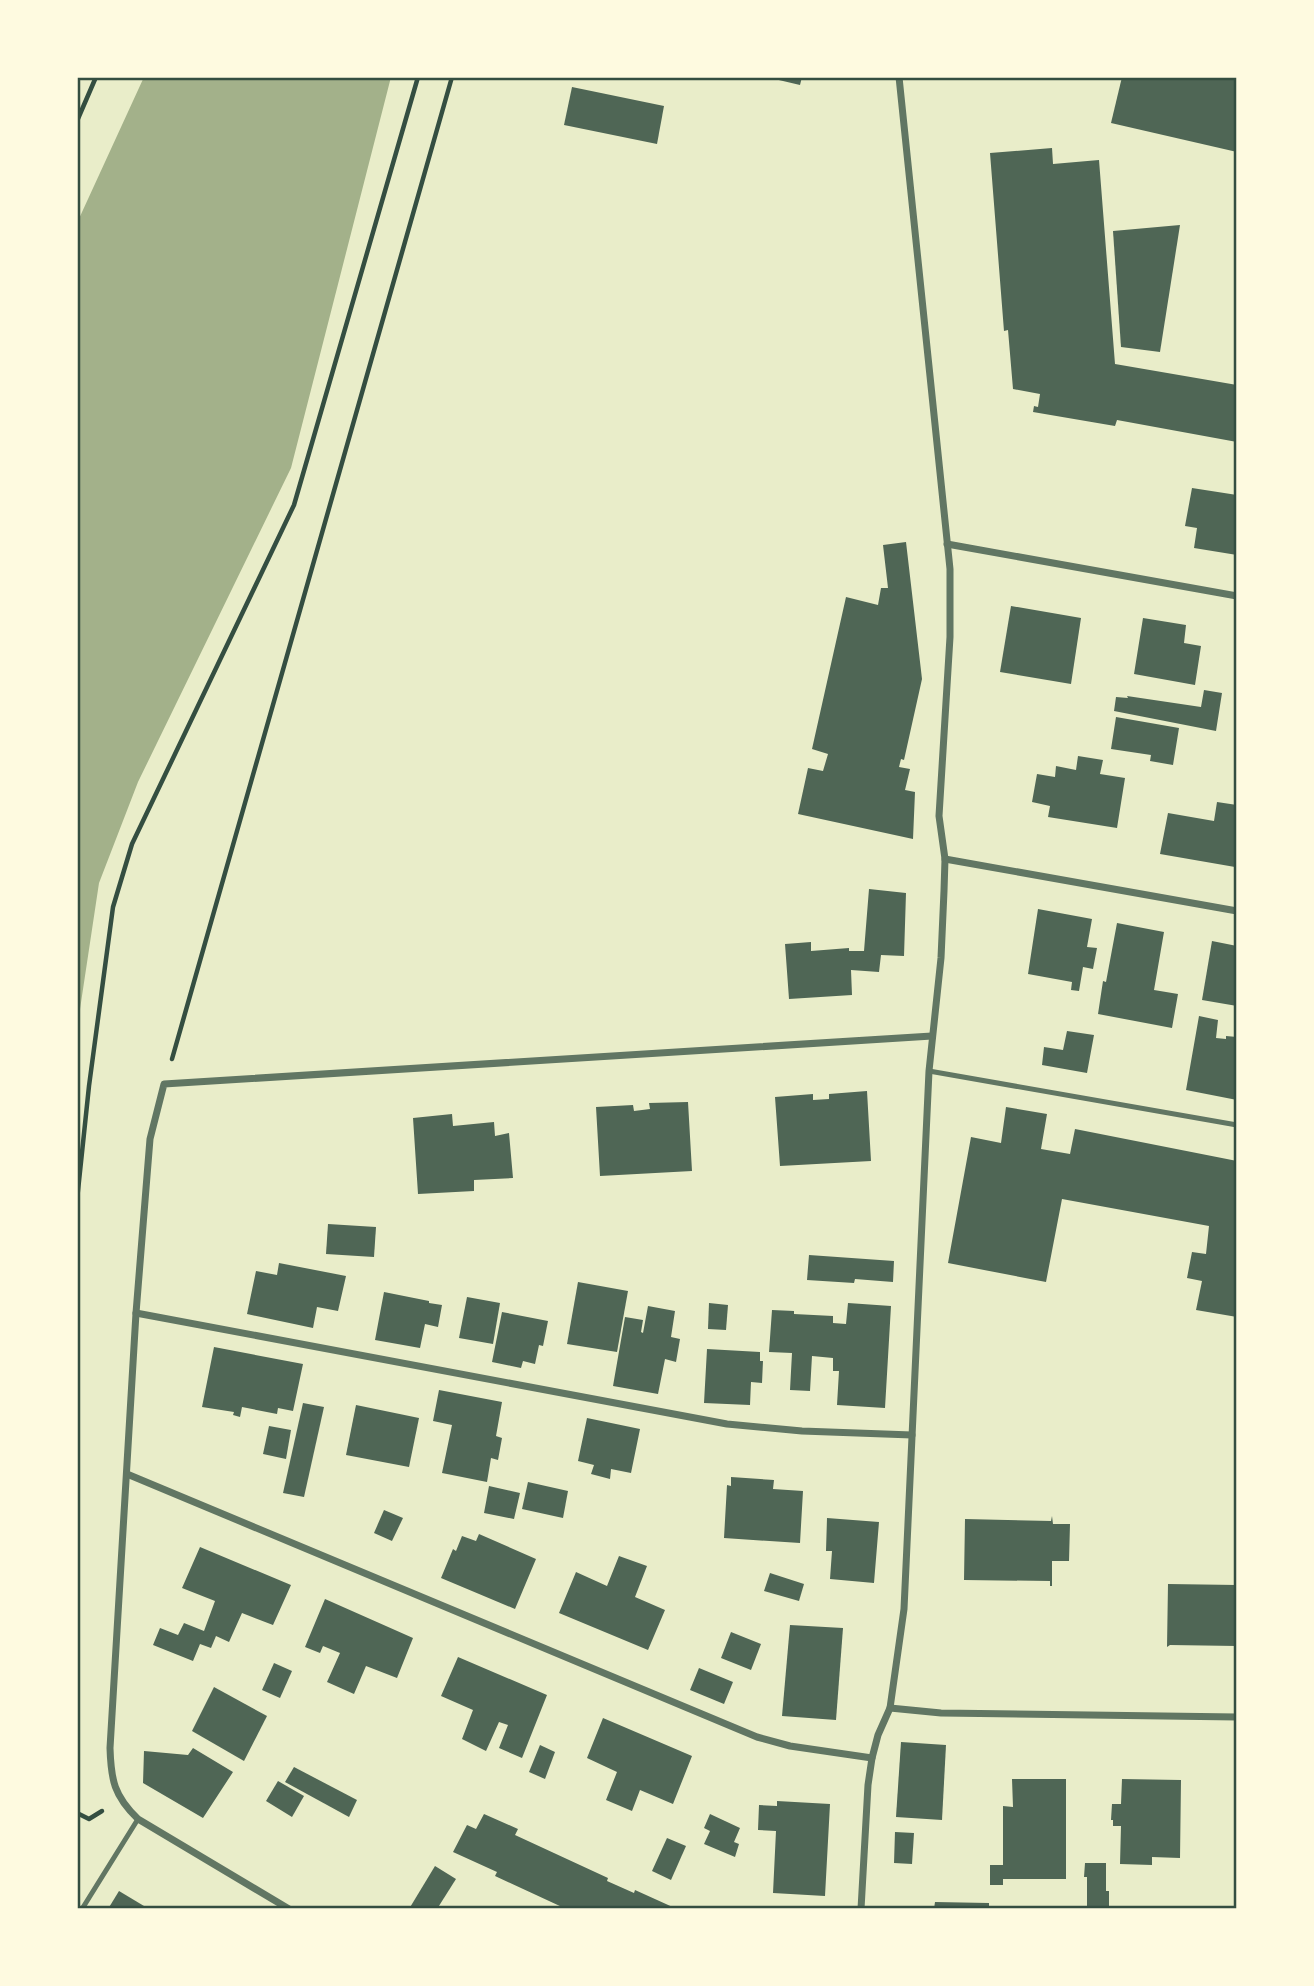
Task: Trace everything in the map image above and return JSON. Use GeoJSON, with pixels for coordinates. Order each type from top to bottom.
{"type":"FeatureCollection","features":[{"type":"Feature","properties":{"kind":"street"},"geometry":{"type":"LineString","coordinates":[[861,1909],[868,1785],[878,1735],[890,1708],[904,1609],[929,1071],[941,958],[944,859],[939,816],[950,638],[950,569],[899,77]]}},
{"type":"Feature","properties":{"kind":"street"},"geometry":{"type":"LineString","coordinates":[[947,544],[1237,596]]}},
{"type":"Feature","properties":{"kind":"street"},"geometry":{"type":"LineString","coordinates":[[944,859],[1237,911]]}},
{"type":"Feature","properties":{"kind":"street"},"geometry":{"type":"LineString","coordinates":[[289,1909],[138,1819],[120,1799],[111,1771],[110,1748],[136,1313],[150,1139],[164,1084],[932,1037]]}},
{"type":"Feature","properties":{"kind":"street"},"geometry":{"type":"LineString","coordinates":[[136,1313],[727,1424],[802,1431],[912,1435]]}},
{"type":"Feature","properties":{"kind":"street"},"geometry":{"type":"LineString","coordinates":[[127,1474],[757,1737],[790,1746],[872,1758]]}},
{"type":"Feature","properties":{"kind":"street"},"geometry":{"type":"LineString","coordinates":[[890,1708],[941,1713],[1237,1717]]}},
{"type":"Feature","properties":{"kind":"lane"},"geometry":{"type":"LineString","coordinates":[[929,1071],[1237,1125]]}},
{"type":"Feature","properties":{"kind":"lane"},"geometry":{"type":"LineString","coordinates":[[82,1909],[138,1819]]}},
{"type":"Feature","properties":{"kind":"path"},"geometry":{"type":"LineString","coordinates":[[77,121],[96,77]]}},
{"type":"Feature","properties":{"kind":"path"},"geometry":{"type":"LineString","coordinates":[[77,1200],[113,907],[132,844],[294,505],[418,77]]}},
{"type":"Feature","properties":{"kind":"path"},"geometry":{"type":"LineString","coordinates":[[164,1084],[452,77]]}},
{"type":"Feature","properties":{"kind":"shaded area"},"geometry":{"type":"Polygon","coordinates":[[[144,77],[391,77],[291,468],[138,782],[99,883],[77,1029],[77,223],[144,77]]]}},
{"type":"Feature","properties":{"kind":"building"},"geometry":{"type":"Polygon","coordinates":[[[766,77],[802,77],[800,85],[766,77]]]}},
{"type":"Feature","properties":{"kind":"building"},"geometry":{"type":"Polygon","coordinates":[[[1122,77],[1237,77],[1237,152],[1111,123],[1122,77]]]}},
{"type":"Feature","properties":{"kind":"building"},"geometry":{"type":"Polygon","coordinates":[[[572,87],[664,106],[657,144],[564,125],[572,87]]]}},
{"type":"Feature","properties":{"kind":"building"},"geometry":{"type":"Polygon","coordinates":[[[1052,148],[1053,164],[1099,160],[1115,364],[1237,385],[1237,442],[1117,420],[1115,426],[1033,412],[1034,406],[1038,407],[1040,394],[1013,389],[1008,330],[1004,331],[990,153],[1052,148]]]}},
{"type":"Feature","properties":{"kind":"building"},"geometry":{"type":"Polygon","coordinates":[[[1180,225],[1160,352],[1121,347],[1113,231],[1180,225]]]}},
{"type":"Feature","properties":{"kind":"building"},"geometry":{"type":"Polygon","coordinates":[[[1192,488],[1237,495],[1237,555],[1194,548],[1197,528],[1185,526],[1192,488]]]}},
{"type":"Feature","properties":{"kind":"building"},"geometry":{"type":"Polygon","coordinates":[[[906,542],[922,679],[904,760],[901,759],[899,767],[910,769],[905,790],[915,792],[913,839],[798,814],[808,768],[823,771],[828,754],[812,749],[846,597],[878,605],[881,588],[888,588],[883,545],[906,542]]]}},
{"type":"Feature","properties":{"kind":"building"},"geometry":{"type":"Polygon","coordinates":[[[1011,606],[1081,618],[1071,684],[1000,672],[1011,606]]]}},
{"type":"Feature","properties":{"kind":"building"},"geometry":{"type":"Polygon","coordinates":[[[1143,618],[1186,625],[1184,643],[1201,646],[1195,685],[1134,674],[1143,618]]]}},
{"type":"Feature","properties":{"kind":"building"},"geometry":{"type":"Polygon","coordinates":[[[1204,690],[1222,693],[1216,731],[1114,711],[1116,697],[1128,698],[1127,696],[1201,707],[1204,690]]]}},
{"type":"Feature","properties":{"kind":"building"},"geometry":{"type":"Polygon","coordinates":[[[1116,717],[1179,728],[1173,765],[1150,761],[1151,755],[1111,749],[1116,717]]]}},
{"type":"Feature","properties":{"kind":"building"},"geometry":{"type":"Polygon","coordinates":[[[1078,756],[1103,760],[1100,774],[1125,778],[1117,828],[1048,817],[1050,806],[1032,802],[1037,774],[1055,777],[1056,766],[1076,770],[1078,756]]]}},
{"type":"Feature","properties":{"kind":"building"},"geometry":{"type":"Polygon","coordinates":[[[1217,802],[1237,805],[1235,867],[1160,854],[1168,813],[1214,821],[1217,802]]]}},
{"type":"Feature","properties":{"kind":"building"},"geometry":{"type":"Polygon","coordinates":[[[869,889],[906,893],[904,956],[881,955],[879,972],[851,970],[852,995],[789,999],[785,944],[811,942],[811,951],[849,948],[849,951],[864,951],[869,889]]]}},
{"type":"Feature","properties":{"kind":"building"},"geometry":{"type":"Polygon","coordinates":[[[1038,909],[1092,919],[1087,947],[1097,948],[1093,969],[1083,967],[1079,991],[1071,990],[1072,982],[1028,974],[1038,909]]]}},
{"type":"Feature","properties":{"kind":"building"},"geometry":{"type":"Polygon","coordinates":[[[1117,923],[1164,932],[1154,990],[1178,994],[1172,1028],[1098,1014],[1117,923]]]}},
{"type":"Feature","properties":{"kind":"building"},"geometry":{"type":"Polygon","coordinates":[[[1212,941],[1237,946],[1237,1006],[1202,1000],[1212,941]]]}},
{"type":"Feature","properties":{"kind":"building"},"geometry":{"type":"Polygon","coordinates":[[[1199,1016],[1218,1020],[1216,1038],[1237,1037],[1237,1100],[1186,1090],[1199,1016]]]}},
{"type":"Feature","properties":{"kind":"building"},"geometry":{"type":"Polygon","coordinates":[[[1067,1031],[1094,1035],[1087,1073],[1042,1065],[1044,1047],[1063,1050],[1067,1031]]]}},
{"type":"Feature","properties":{"kind":"building"},"geometry":{"type":"Polygon","coordinates":[[[867,1091],[871,1161],[780,1166],[775,1097],[813,1094],[813,1100],[829,1099],[829,1094],[867,1091]]]}},
{"type":"Feature","properties":{"kind":"building"},"geometry":{"type":"Polygon","coordinates":[[[688,1102],[692,1171],[600,1176],[596,1107],[633,1105],[634,1111],[650,1109],[649,1103],[688,1102]]]}},
{"type":"Feature","properties":{"kind":"building"},"geometry":{"type":"Polygon","coordinates":[[[1006,1107],[1047,1114],[1041,1149],[1070,1154],[1075,1129],[1237,1161],[1237,1317],[1196,1310],[1202,1281],[1187,1278],[1192,1252],[1206,1254],[1209,1226],[1062,1199],[1046,1282],[948,1263],[971,1137],[1001,1143],[1006,1107]]]}},
{"type":"Feature","properties":{"kind":"building"},"geometry":{"type":"Polygon","coordinates":[[[452,1114],[453,1126],[494,1122],[495,1136],[509,1133],[513,1178],[474,1180],[474,1191],[418,1194],[413,1118],[452,1114]]]}},
{"type":"Feature","properties":{"kind":"building"},"geometry":{"type":"Polygon","coordinates":[[[328,1224],[376,1227],[374,1257],[326,1254],[328,1224]]]}},
{"type":"Feature","properties":{"kind":"building"},"geometry":{"type":"Polygon","coordinates":[[[809,1255],[894,1261],[893,1282],[855,1279],[854,1283],[807,1280],[809,1255]]]}},
{"type":"Feature","properties":{"kind":"building"},"geometry":{"type":"Polygon","coordinates":[[[279,1263],[346,1276],[338,1311],[317,1307],[313,1328],[247,1314],[256,1271],[277,1275],[279,1263]]]}},
{"type":"Feature","properties":{"kind":"building"},"geometry":{"type":"Polygon","coordinates":[[[578,1282],[628,1291],[617,1352],[567,1344],[578,1282]]]}},
{"type":"Feature","properties":{"kind":"building"},"geometry":{"type":"Polygon","coordinates":[[[384,1292],[442,1305],[438,1327],[425,1324],[420,1348],[375,1340],[384,1292]]]}},
{"type":"Feature","properties":{"kind":"building"},"geometry":{"type":"Polygon","coordinates":[[[467,1297],[500,1303],[493,1344],[459,1338],[467,1297]]]}},
{"type":"Feature","properties":{"kind":"building"},"geometry":{"type":"Polygon","coordinates":[[[709,1303],[728,1305],[726,1330],[708,1329],[709,1303]]]}},
{"type":"Feature","properties":{"kind":"building"},"geometry":{"type":"Polygon","coordinates":[[[848,1303],[891,1306],[885,1408],[837,1405],[839,1371],[833,1371],[833,1358],[812,1356],[810,1391],[790,1390],[792,1353],[769,1352],[772,1310],[833,1316],[833,1323],[846,1324],[848,1303]]]}},
{"type":"Feature","properties":{"kind":"building"},"geometry":{"type":"Polygon","coordinates":[[[648,1306],[675,1311],[671,1337],[680,1339],[676,1362],[665,1359],[658,1394],[613,1386],[625,1317],[643,1320],[643,1333],[648,1306]]]}},
{"type":"Feature","properties":{"kind":"building"},"geometry":{"type":"Polygon","coordinates":[[[502,1312],[548,1321],[543,1346],[539,1345],[535,1364],[523,1361],[521,1368],[492,1362],[502,1312]]]}},
{"type":"Feature","properties":{"kind":"building"},"geometry":{"type":"Polygon","coordinates":[[[214,1347],[303,1364],[293,1411],[278,1408],[277,1414],[242,1407],[240,1417],[233,1415],[234,1412],[202,1407],[214,1347]]]}},
{"type":"Feature","properties":{"kind":"building"},"geometry":{"type":"Polygon","coordinates":[[[707,1349],[760,1352],[760,1361],[763,1361],[762,1383],[751,1382],[750,1405],[704,1403],[707,1349]]]}},
{"type":"Feature","properties":{"kind":"building"},"geometry":{"type":"Polygon","coordinates":[[[439,1390],[502,1402],[496,1436],[502,1438],[498,1460],[491,1458],[487,1482],[442,1473],[452,1425],[433,1421],[439,1390]]]}},
{"type":"Feature","properties":{"kind":"building"},"geometry":{"type":"Polygon","coordinates":[[[303,1403],[324,1407],[304,1497],[283,1493],[303,1403]]]}},
{"type":"Feature","properties":{"kind":"building"},"geometry":{"type":"Polygon","coordinates":[[[356,1405],[419,1418],[409,1467],[346,1455],[356,1405]]]}},
{"type":"Feature","properties":{"kind":"building"},"geometry":{"type":"Polygon","coordinates":[[[587,1418],[640,1429],[631,1473],[611,1469],[610,1479],[591,1474],[594,1465],[578,1461],[587,1418]]]}},
{"type":"Feature","properties":{"kind":"building"},"geometry":{"type":"Polygon","coordinates":[[[269,1426],[291,1430],[286,1459],[263,1454],[269,1426]]]}},
{"type":"Feature","properties":{"kind":"building"},"geometry":{"type":"Polygon","coordinates":[[[731,1477],[774,1480],[773,1489],[803,1491],[800,1543],[724,1538],[727,1485],[731,1486],[731,1477]]]}},
{"type":"Feature","properties":{"kind":"building"},"geometry":{"type":"Polygon","coordinates":[[[528,1482],[568,1491],[563,1518],[522,1509],[528,1482]]]}},
{"type":"Feature","properties":{"kind":"building"},"geometry":{"type":"Polygon","coordinates":[[[489,1486],[520,1493],[514,1519],[484,1513],[489,1486]]]}},
{"type":"Feature","properties":{"kind":"building"},"geometry":{"type":"Polygon","coordinates":[[[384,1510],[403,1518],[392,1541],[374,1533],[384,1510]]]}},
{"type":"Feature","properties":{"kind":"building"},"geometry":{"type":"Polygon","coordinates":[[[1052,1516],[1053,1524],[1070,1524],[1069,1561],[1052,1561],[1052,1586],[1050,1581],[964,1580],[965,1519],[1051,1521],[1052,1516]]]}},
{"type":"Feature","properties":{"kind":"building"},"geometry":{"type":"Polygon","coordinates":[[[827,1518],[879,1522],[874,1583],[830,1579],[832,1551],[826,1551],[827,1518]]]}},
{"type":"Feature","properties":{"kind":"building"},"geometry":{"type":"Polygon","coordinates":[[[479,1534],[536,1559],[515,1609],[441,1578],[453,1549],[456,1551],[462,1536],[476,1541],[479,1534]]]}},
{"type":"Feature","properties":{"kind":"building"},"geometry":{"type":"Polygon","coordinates":[[[200,1547],[291,1585],[273,1625],[242,1613],[229,1642],[216,1636],[211,1648],[200,1644],[193,1661],[153,1645],[160,1628],[178,1635],[184,1623],[204,1631],[215,1601],[182,1588],[200,1547]]]}},
{"type":"Feature","properties":{"kind":"building"},"geometry":{"type":"Polygon","coordinates":[[[619,1556],[647,1566],[635,1597],[665,1610],[648,1650],[559,1613],[576,1572],[607,1586],[619,1556]]]}},
{"type":"Feature","properties":{"kind":"building"},"geometry":{"type":"Polygon","coordinates":[[[770,1573],[804,1584],[799,1601],[764,1591],[770,1573]]]}},
{"type":"Feature","properties":{"kind":"building"},"geometry":{"type":"Polygon","coordinates":[[[1168,1584],[1237,1585],[1237,1646],[1167,1647],[1168,1584]]]}},
{"type":"Feature","properties":{"kind":"building"},"geometry":{"type":"Polygon","coordinates":[[[325,1599],[413,1638],[397,1678],[366,1666],[354,1694],[327,1682],[340,1653],[323,1646],[320,1653],[305,1647],[325,1599]]]}},
{"type":"Feature","properties":{"kind":"building"},"geometry":{"type":"Polygon","coordinates":[[[790,1625],[843,1628],[836,1720],[782,1716],[790,1625]]]}},
{"type":"Feature","properties":{"kind":"building"},"geometry":{"type":"Polygon","coordinates":[[[731,1632],[761,1644],[751,1670],[721,1658],[731,1632]]]}},
{"type":"Feature","properties":{"kind":"building"},"geometry":{"type":"Polygon","coordinates":[[[458,1657],[547,1695],[522,1758],[499,1748],[508,1725],[499,1722],[486,1751],[462,1739],[473,1710],[441,1696],[458,1657]]]}},
{"type":"Feature","properties":{"kind":"building"},"geometry":{"type":"Polygon","coordinates":[[[274,1663],[292,1671],[280,1698],[262,1690],[274,1663]]]}},
{"type":"Feature","properties":{"kind":"building"},"geometry":{"type":"Polygon","coordinates":[[[699,1668],[733,1682],[724,1704],[690,1690],[699,1668]]]}},
{"type":"Feature","properties":{"kind":"building"},"geometry":{"type":"Polygon","coordinates":[[[214,1687],[267,1716],[244,1761],[192,1731],[214,1687]]]}},
{"type":"Feature","properties":{"kind":"building"},"geometry":{"type":"Polygon","coordinates":[[[603,1718],[692,1756],[673,1804],[640,1790],[632,1811],[606,1800],[617,1772],[587,1758],[603,1718]]]}},
{"type":"Feature","properties":{"kind":"building"},"geometry":{"type":"Polygon","coordinates":[[[901,1742],[946,1745],[942,1820],[896,1817],[901,1742]]]}},
{"type":"Feature","properties":{"kind":"building"},"geometry":{"type":"Polygon","coordinates":[[[540,1745],[555,1752],[545,1779],[529,1772],[540,1745]]]}},
{"type":"Feature","properties":{"kind":"building"},"geometry":{"type":"Polygon","coordinates":[[[193,1748],[233,1772],[203,1818],[143,1783],[144,1751],[188,1755],[193,1748]]]}},
{"type":"Feature","properties":{"kind":"building"},"geometry":{"type":"Polygon","coordinates":[[[294,1767],[357,1800],[349,1817],[285,1782],[294,1767]]]}},
{"type":"Feature","properties":{"kind":"building"},"geometry":{"type":"Polygon","coordinates":[[[1012,1779],[1066,1779],[1066,1879],[1003,1879],[1003,1885],[990,1885],[990,1865],[1003,1865],[1003,1806],[1013,1807],[1012,1779]]]}},
{"type":"Feature","properties":{"kind":"building"},"geometry":{"type":"Polygon","coordinates":[[[1122,1779],[1181,1780],[1180,1858],[1152,1857],[1152,1865],[1120,1864],[1121,1826],[1113,1826],[1111,1820],[1112,1804],[1121,1804],[1122,1779]]]}},
{"type":"Feature","properties":{"kind":"building"},"geometry":{"type":"Polygon","coordinates":[[[278,1781],[304,1796],[292,1817],[266,1801],[278,1781]]]}},
{"type":"Feature","properties":{"kind":"building"},"geometry":{"type":"Polygon","coordinates":[[[777,1801],[830,1804],[825,1896],[773,1893],[776,1831],[758,1830],[759,1805],[777,1806],[777,1801]]]}},
{"type":"Feature","properties":{"kind":"building"},"geometry":{"type":"Polygon","coordinates":[[[484,1814],[518,1829],[515,1835],[608,1878],[607,1881],[677,1909],[561,1909],[562,1907],[495,1876],[497,1872],[453,1852],[467,1825],[476,1829],[484,1814]]]}},
{"type":"Feature","properties":{"kind":"building"},"geometry":{"type":"Polygon","coordinates":[[[710,1814],[740,1828],[734,1842],[739,1844],[735,1857],[704,1844],[710,1831],[704,1828],[710,1814]]]}},
{"type":"Feature","properties":{"kind":"building"},"geometry":{"type":"Polygon","coordinates":[[[895,1832],[914,1833],[912,1864],[894,1863],[895,1832]]]}},
{"type":"Feature","properties":{"kind":"building"},"geometry":{"type":"Polygon","coordinates":[[[667,1838],[686,1846],[671,1880],[652,1871],[667,1838]]]}},
{"type":"Feature","properties":{"kind":"building"},"geometry":{"type":"Polygon","coordinates":[[[1085,1863],[1106,1863],[1109,1909],[1087,1909],[1085,1863]]]}},
{"type":"Feature","properties":{"kind":"building"},"geometry":{"type":"Polygon","coordinates":[[[435,1866],[456,1879],[437,1909],[409,1909],[435,1866]]]}},
{"type":"Feature","properties":{"kind":"building"},"geometry":{"type":"Polygon","coordinates":[[[119,1891],[149,1909],[108,1909],[119,1891]]]}},
{"type":"Feature","properties":{"kind":"building"},"geometry":{"type":"Polygon","coordinates":[[[935,1902],[989,1903],[989,1909],[934,1909],[935,1902]]]}}]}
